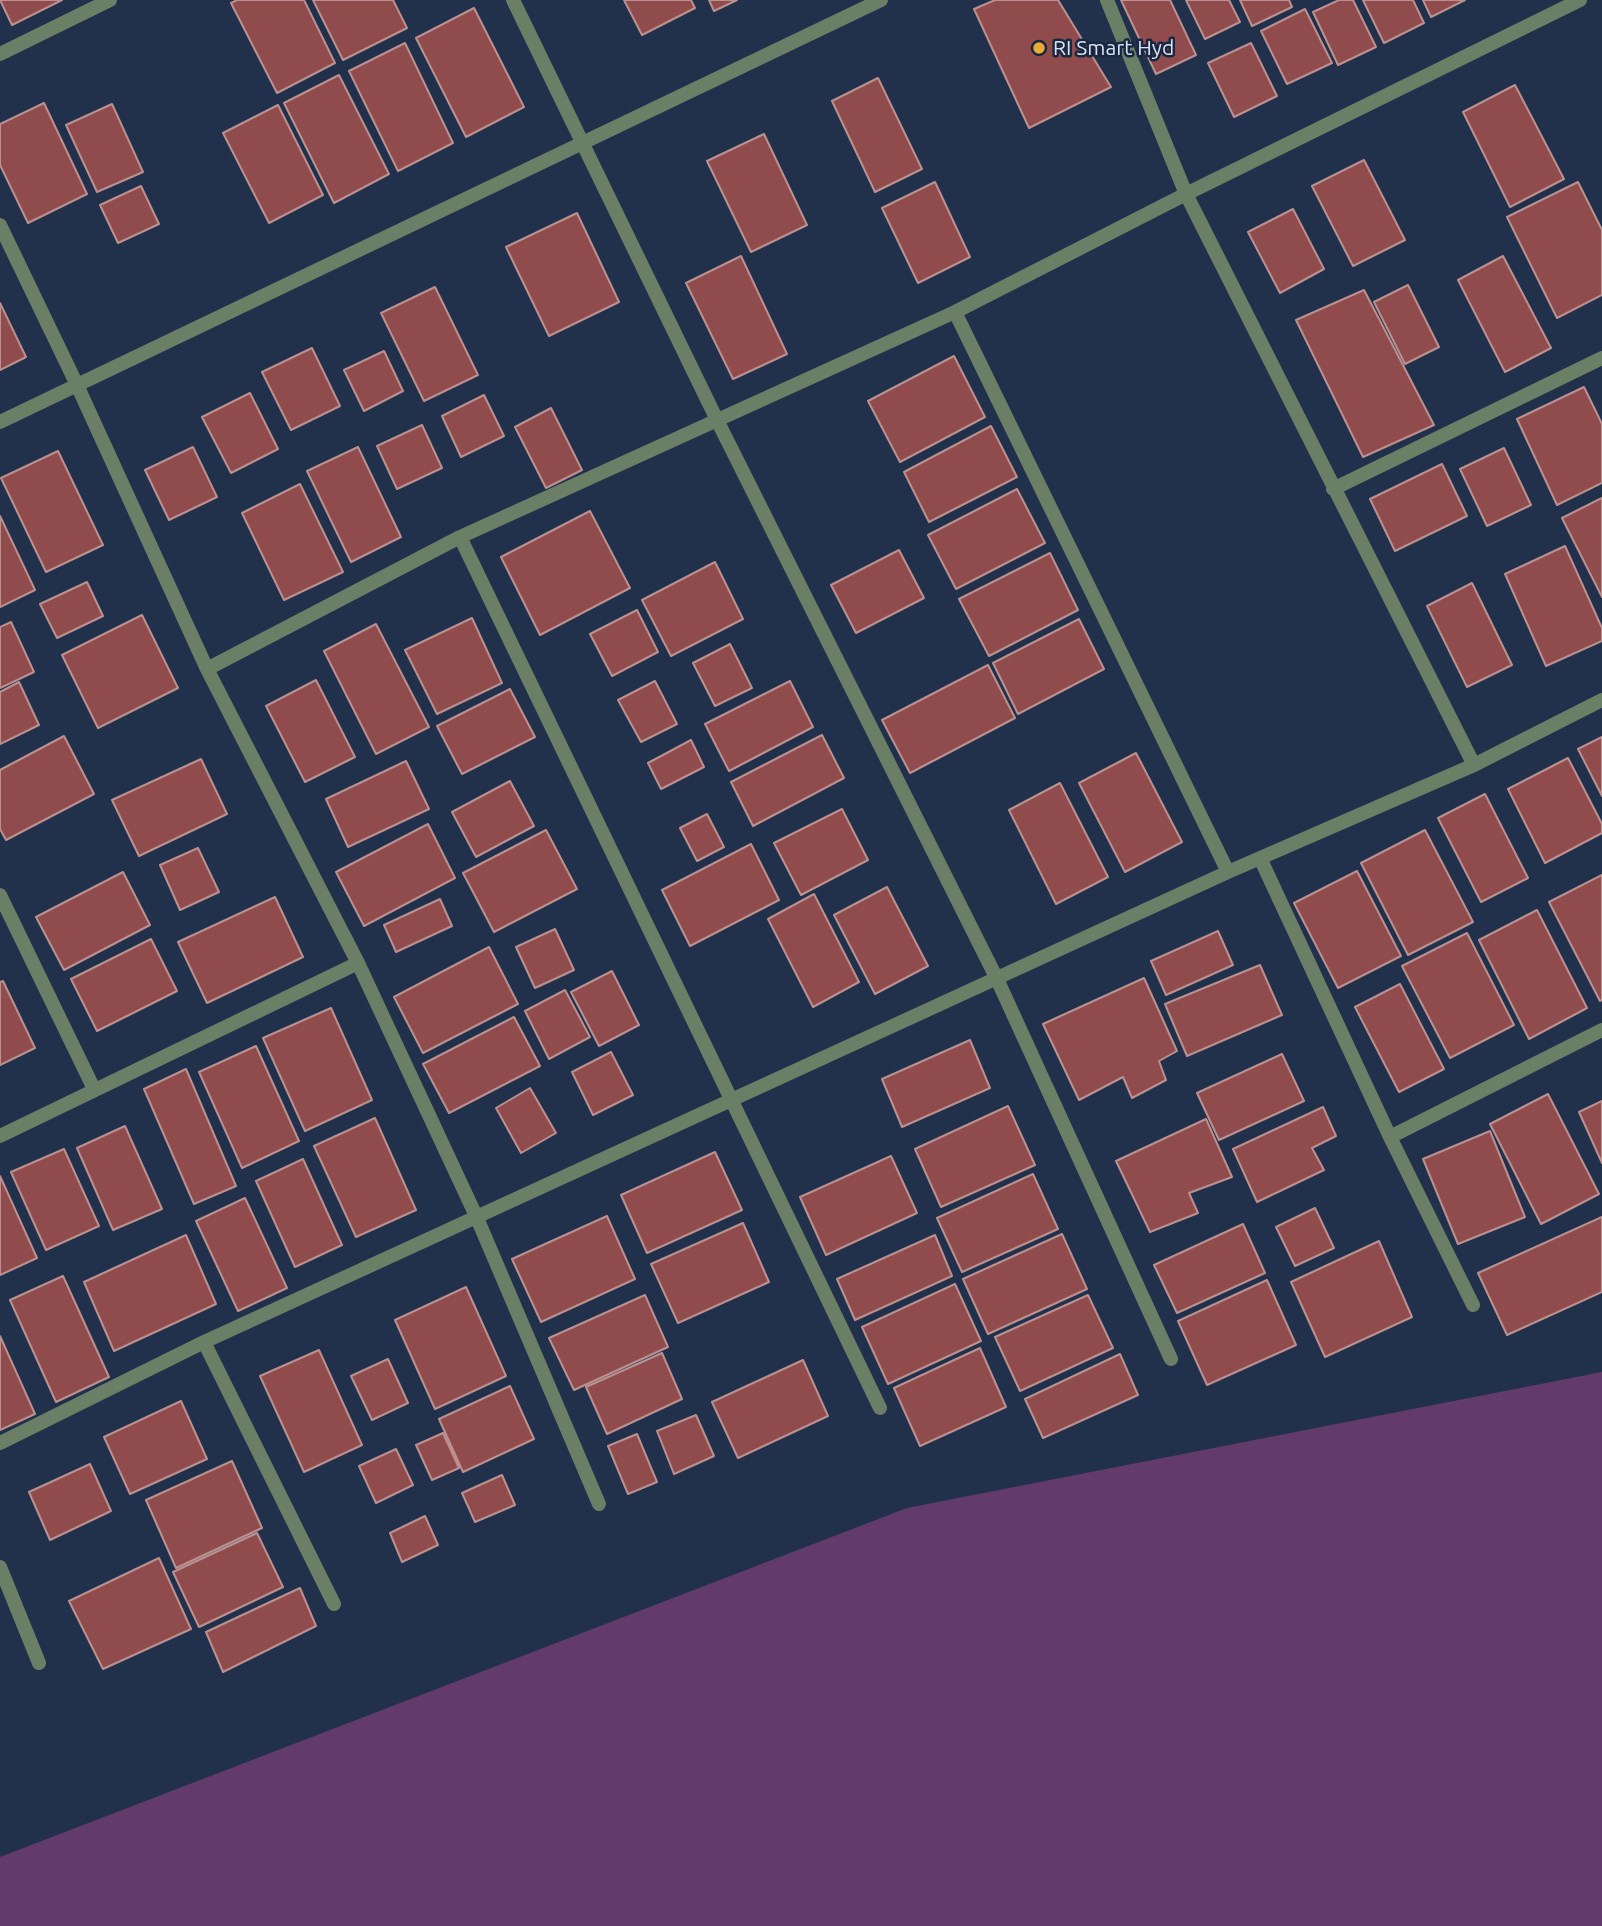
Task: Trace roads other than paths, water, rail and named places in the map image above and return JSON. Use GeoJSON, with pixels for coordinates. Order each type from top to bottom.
{"type":"FeatureCollection","features":[{"type":"Feature","properties":{"kind":"street"},"geometry":{"type":"LineString","coordinates":[[0,54],[110,0]]}},
{"type":"Feature","properties":{"kind":"street"},"geometry":{"type":"LineString","coordinates":[[513,0],[717,420],[996,979],[1171,1359]]}},
{"type":"Feature","properties":{"kind":"street"},"geometry":{"type":"LineString","coordinates":[[0,422],[881,0]]}},
{"type":"Feature","properties":{"kind":"street"},"geometry":{"type":"LineString","coordinates":[[1107,0],[1186,194],[1474,765]]}},
{"type":"Feature","properties":{"kind":"street"},"geometry":{"type":"LineString","coordinates":[[207,669],[460,537],[956,312],[1186,194],[1580,0]]}},
{"type":"Feature","properties":{"kind":"street"},"geometry":{"type":"LineString","coordinates":[[0,225],[207,669],[358,962],[477,1217],[599,1504]]}},
{"type":"Feature","properties":{"kind":"street"},"geometry":{"type":"LineString","coordinates":[[956,312],[1228,872]]}},
{"type":"Feature","properties":{"kind":"street"},"geometry":{"type":"LineString","coordinates":[[1333,489],[1602,358]]}},
{"type":"Feature","properties":{"kind":"street"},"geometry":{"type":"LineString","coordinates":[[460,537],[880,1408]]}},
{"type":"Feature","properties":{"kind":"street"},"geometry":{"type":"LineString","coordinates":[[0,1443],[204,1342],[731,1099],[1228,872],[1261,860],[1474,765],[1602,699]]}},
{"type":"Feature","properties":{"kind":"street"},"geometry":{"type":"LineString","coordinates":[[1261,860],[1390,1137],[1473,1305]]}},
{"type":"Feature","properties":{"kind":"street"},"geometry":{"type":"LineString","coordinates":[[0,895],[94,1089]]}},
{"type":"Feature","properties":{"kind":"street"},"geometry":{"type":"LineString","coordinates":[[0,1136],[358,962]]}},
{"type":"Feature","properties":{"kind":"street"},"geometry":{"type":"LineString","coordinates":[[1390,1137],[1602,1030]]}},
{"type":"Feature","properties":{"kind":"street"},"geometry":{"type":"LineString","coordinates":[[204,1342],[334,1604]]}},
{"type":"Feature","properties":{"kind":"street"},"geometry":{"type":"LineString","coordinates":[[0,1567],[39,1663]]}},
{"type":"Feature","properties":{"kind":"place","name":"RI Smart Hyd"},"geometry":{"type":"Point","coordinates":[1039,48]}}]}
